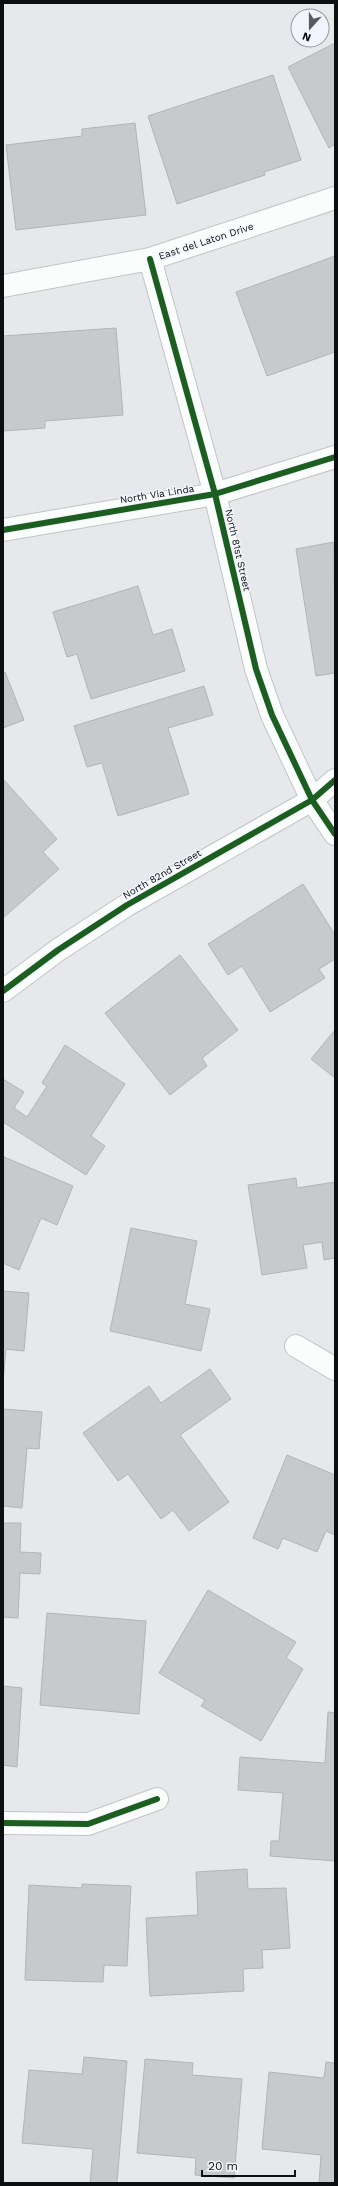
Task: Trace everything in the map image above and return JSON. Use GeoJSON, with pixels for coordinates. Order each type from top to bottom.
{"type":"FeatureCollection","features":[{"type":"Feature","properties":{"kind":"street","name":"East del Laton Drive"},"geometry":{"type":"LineString","coordinates":[[3,286],[150,259],[335,198]]}},
{"type":"Feature","properties":{"kind":"street","name":"North 81st Street"},"geometry":{"type":"LineString","coordinates":[[150,259],[214,494],[256,669],[272,715],[312,800],[335,834]]}},
{"type":"Feature","properties":{"kind":"street","name":"North Via Linda"},"geometry":{"type":"LineString","coordinates":[[3,530],[214,494],[335,457]]}},
{"type":"Feature","properties":{"kind":"street","name":"North 82nd Street"},"geometry":{"type":"LineString","coordinates":[[3,991],[58,950],[127,905],[312,800],[335,780]]}},
{"type":"Feature","properties":{"kind":"street"},"geometry":{"type":"LineString","coordinates":[[296,1346],[335,1369]]}},
{"type":"Feature","properties":{"kind":"street"},"geometry":{"type":"LineString","coordinates":[[3,1823],[88,1824],[157,1799]]}},
{"type":"Feature","properties":{"kind":"building"},"geometry":{"type":"Polygon","coordinates":[[[335,43],[335,144],[329,148],[288,67],[325,48],[330,48],[330,46],[335,43]]]}},
{"type":"Feature","properties":{"kind":"building"},"geometry":{"type":"Polygon","coordinates":[[[273,75],[301,160],[264,172],[265,175],[177,204],[148,116],[273,75]]]}},
{"type":"Feature","properties":{"kind":"building"},"geometry":{"type":"Polygon","coordinates":[[[135,123],[146,215],[16,230],[6,145],[82,136],[82,129],[135,123]]]}},
{"type":"Feature","properties":{"kind":"building"},"geometry":{"type":"Polygon","coordinates":[[[335,256],[335,352],[267,376],[236,292],[335,256]]]}},
{"type":"Feature","properties":{"kind":"building"},"geometry":{"type":"Polygon","coordinates":[[[116,328],[123,415],[45,421],[45,428],[3,431],[3,336],[116,328]]]}},
{"type":"Feature","properties":{"kind":"building"},"geometry":{"type":"Polygon","coordinates":[[[334,542],[335,673],[316,676],[296,549],[334,542]]]}},
{"type":"Feature","properties":{"kind":"building"},"geometry":{"type":"Polygon","coordinates":[[[138,586],[153,635],[172,629],[185,671],[91,699],[77,654],[67,657],[53,612],[138,586]]]}},
{"type":"Feature","properties":{"kind":"building"},"geometry":{"type":"Polygon","coordinates":[[[5,672],[24,720],[3,728],[3,673],[5,672]]]}},
{"type":"Feature","properties":{"kind":"building"},"geometry":{"type":"Polygon","coordinates":[[[204,686],[213,715],[168,728],[189,794],[118,816],[102,763],[87,767],[74,726],[204,686]]]}},
{"type":"Feature","properties":{"kind":"building"},"geometry":{"type":"Polygon","coordinates":[[[4,780],[57,839],[43,852],[59,869],[3,918],[4,780]]]}},
{"type":"Feature","properties":{"kind":"building"},"geometry":{"type":"Polygon","coordinates":[[[303,884],[335,935],[335,959],[319,969],[325,978],[270,1012],[242,966],[228,975],[208,944],[303,884]]]}},
{"type":"Feature","properties":{"kind":"building"},"geometry":{"type":"Polygon","coordinates":[[[180,955],[238,1030],[202,1058],[207,1066],[170,1095],[105,1013],[180,955]]]}},
{"type":"Feature","properties":{"kind":"building"},"geometry":{"type":"Polygon","coordinates":[[[335,1030],[335,1078],[311,1059],[335,1030]]]}},
{"type":"Feature","properties":{"kind":"building"},"geometry":{"type":"Polygon","coordinates":[[[65,1045],[125,1084],[91,1136],[105,1146],[86,1175],[3,1122],[3,1079],[24,1092],[14,1108],[27,1117],[47,1086],[42,1083],[65,1045]]]}},
{"type":"Feature","properties":{"kind":"building"},"geometry":{"type":"Polygon","coordinates":[[[4,1157],[73,1186],[57,1225],[41,1218],[19,1270],[3,1263],[4,1157]]]}},
{"type":"Feature","properties":{"kind":"building"},"geometry":{"type":"Polygon","coordinates":[[[296,1178],[297,1188],[335,1182],[335,1258],[324,1260],[322,1242],[303,1245],[307,1268],[262,1275],[248,1185],[296,1178]]]}},
{"type":"Feature","properties":{"kind":"building"},"geometry":{"type":"Polygon","coordinates":[[[131,1228],[197,1241],[185,1304],[210,1309],[201,1351],[110,1331],[131,1228]]]}},
{"type":"Feature","properties":{"kind":"building"},"geometry":{"type":"Polygon","coordinates":[[[3,1291],[29,1293],[24,1351],[6,1349],[3,1382],[3,1291]]]}},
{"type":"Feature","properties":{"kind":"building"},"geometry":{"type":"Polygon","coordinates":[[[210,1369],[231,1399],[180,1435],[229,1502],[189,1531],[173,1510],[161,1519],[128,1474],[118,1481],[83,1433],[149,1386],[161,1403],[210,1369]]]}},
{"type":"Feature","properties":{"kind":"building"},"geometry":{"type":"Polygon","coordinates":[[[3,1409],[42,1412],[39,1449],[27,1448],[22,1508],[3,1506],[3,1409]]]}},
{"type":"Feature","properties":{"kind":"building"},"geometry":{"type":"Polygon","coordinates":[[[287,1455],[335,1475],[335,1535],[326,1531],[317,1552],[283,1538],[278,1549],[253,1538],[287,1455]]]}},
{"type":"Feature","properties":{"kind":"building"},"geometry":{"type":"Polygon","coordinates":[[[3,1523],[21,1523],[20,1552],[41,1553],[40,1574],[20,1573],[18,1618],[3,1617],[3,1523]]]}},
{"type":"Feature","properties":{"kind":"building"},"geometry":{"type":"Polygon","coordinates":[[[208,1590],[296,1642],[286,1658],[303,1669],[261,1741],[201,1706],[205,1700],[159,1673],[208,1590]]]}},
{"type":"Feature","properties":{"kind":"building"},"geometry":{"type":"Polygon","coordinates":[[[47,1613],[146,1621],[139,1714],[40,1705],[47,1613]]]}},
{"type":"Feature","properties":{"kind":"building"},"geometry":{"type":"Polygon","coordinates":[[[3,1686],[22,1688],[17,1767],[3,1765],[3,1686]]]}},
{"type":"Feature","properties":{"kind":"building"},"geometry":{"type":"Polygon","coordinates":[[[328,1712],[335,1713],[335,1861],[270,1856],[271,1841],[279,1841],[283,1793],[238,1790],[240,1757],[325,1763],[328,1712]]]}},
{"type":"Feature","properties":{"kind":"building"},"geometry":{"type":"Polygon","coordinates":[[[247,1869],[248,1889],[286,1888],[290,1948],[262,1950],[263,1968],[243,1969],[244,1991],[150,1996],[146,1918],[198,1915],[196,1872],[247,1869]]]}},
{"type":"Feature","properties":{"kind":"building"},"geometry":{"type":"Polygon","coordinates":[[[82,1884],[131,1886],[127,1966],[104,1965],[103,1982],[25,1980],[29,1885],[82,1888],[82,1884]]]}},
{"type":"Feature","properties":{"kind":"building"},"geometry":{"type":"Polygon","coordinates":[[[84,2057],[127,2061],[117,2183],[90,2183],[93,2149],[22,2143],[29,2070],[82,2074],[84,2057]]]}},
{"type":"Feature","properties":{"kind":"building"},"geometry":{"type":"Polygon","coordinates":[[[145,2059],[193,2063],[192,2075],[242,2079],[234,2178],[195,2175],[196,2158],[137,2153],[145,2059]]]}},
{"type":"Feature","properties":{"kind":"building"},"geometry":{"type":"Polygon","coordinates":[[[326,2062],[335,2063],[335,2183],[319,2183],[321,2155],[262,2149],[269,2072],[324,2078],[326,2062]]]}},
{"type":"Feature","properties":{"kind":"cycle path"},"geometry":{"type":"LineString","coordinates":[[150,259],[215,494],[256,669],[272,715],[312,800],[335,834]]}},
{"type":"Feature","properties":{"kind":"cycle path"},"geometry":{"type":"LineString","coordinates":[[3,530],[215,494],[335,457]]}},
{"type":"Feature","properties":{"kind":"cycle path"},"geometry":{"type":"LineString","coordinates":[[3,991],[58,950],[127,905],[312,800],[335,780]]}},
{"type":"Feature","properties":{"kind":"cycle path"},"geometry":{"type":"LineString","coordinates":[[3,1823],[88,1824],[157,1799]]}}]}
